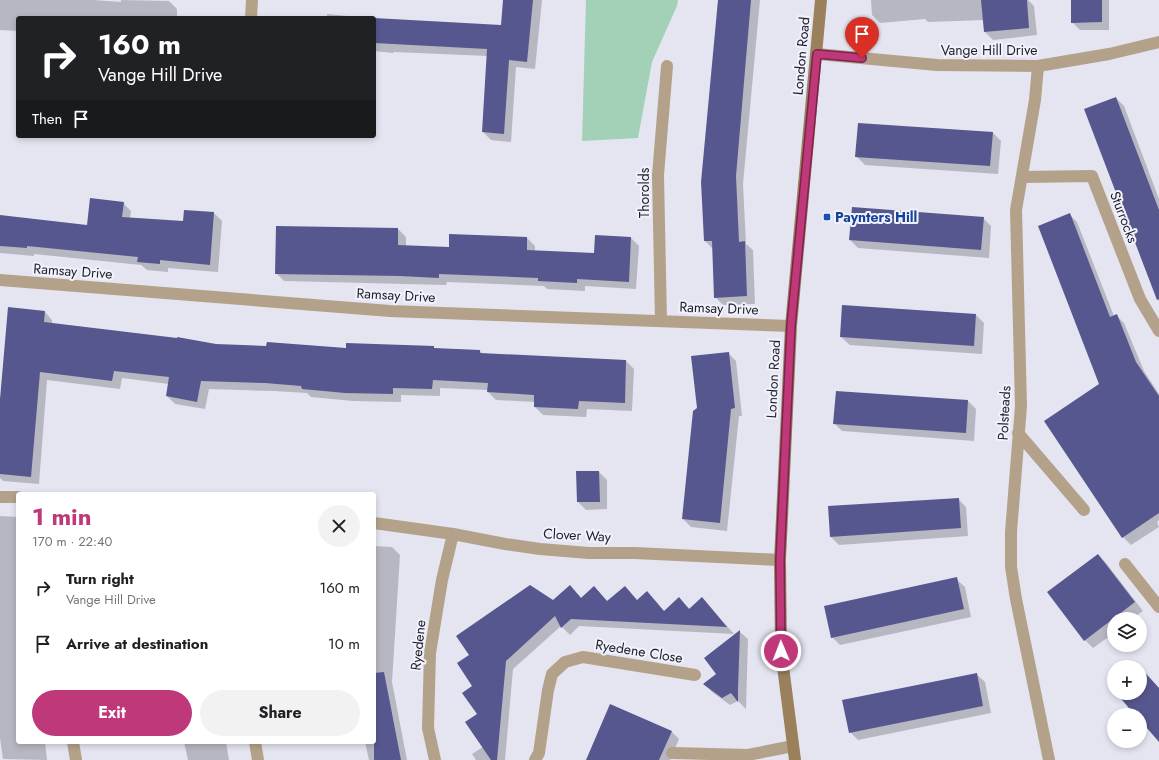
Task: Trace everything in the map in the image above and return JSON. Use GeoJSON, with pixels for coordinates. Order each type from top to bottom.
{"type":"FeatureCollection","features":[{"type":"Feature","properties":{"kind":"main road","name":"London Road"},"geometry":{"type":"LineString","coordinates":[[795,760],[781,651],[780,560],[791,326],[821,0]]}},
{"type":"Feature","properties":{"kind":"street"},"geometry":{"type":"LineString","coordinates":[[251,16],[252,0]]}},
{"type":"Feature","properties":{"kind":"street","name":"Vange Hill Drive"},"geometry":{"type":"LineString","coordinates":[[817,54],[936,65],[1038,66],[1109,54],[1159,42]]}},
{"type":"Feature","properties":{"kind":"street","name":"Thorolds"},"geometry":{"type":"LineString","coordinates":[[661,321],[658,175],[667,66]]}},
{"type":"Feature","properties":{"kind":"street","name":"Polsteads"},"geometry":{"type":"LineString","coordinates":[[1038,66],[1035,100],[1016,210],[1021,406],[1011,532],[1012,567],[1016,599],[1049,760]]}},
{"type":"Feature","properties":{"kind":"street","name":"Sturrocks"},"geometry":{"type":"LineString","coordinates":[[1022,176],[1092,176],[1140,299],[1159,331]]}},
{"type":"Feature","properties":{"kind":"street","name":"Ramsay Drive"},"geometry":{"type":"LineString","coordinates":[[0,280],[390,311],[791,326]]}},
{"type":"Feature","properties":{"kind":"street"},"geometry":{"type":"LineString","coordinates":[[1018,433],[1084,510]]}},
{"type":"Feature","properties":{"kind":"street"},"geometry":{"type":"LineString","coordinates":[[0,497],[16,497]]}},
{"type":"Feature","properties":{"kind":"street","name":"Clover Way"},"geometry":{"type":"LineString","coordinates":[[376,523],[453,534],[540,549],[589,553],[635,552],[780,560]]}},
{"type":"Feature","properties":{"kind":"street","name":"Ryedene"},"geometry":{"type":"LineString","coordinates":[[435,760],[428,728],[430,653],[442,580],[453,534]]}},
{"type":"Feature","properties":{"kind":"street"},"geometry":{"type":"LineString","coordinates":[[1125,564],[1159,607]]}},
{"type":"Feature","properties":{"kind":"street","name":"Ryedene Close"},"geometry":{"type":"LineString","coordinates":[[534,760],[539,753],[548,690],[552,674],[565,662],[582,657],[696,675]]}},
{"type":"Feature","properties":{"kind":"street"},"geometry":{"type":"LineString","coordinates":[[73,744],[76,760]]}},
{"type":"Feature","properties":{"kind":"street"},"geometry":{"type":"LineString","coordinates":[[255,744],[258,760]]}},
{"type":"Feature","properties":{"kind":"street"},"geometry":{"type":"LineString","coordinates":[[672,753],[748,755],[792,746]]}},
{"type":"Feature","properties":{"kind":"green space"},"geometry":{"type":"Polygon","coordinates":[[[586,0],[678,0],[677,6],[652,62],[638,138],[582,141],[586,0]]]}},
{"type":"Feature","properties":{"kind":"building"},"geometry":{"type":"Polygon","coordinates":[[[503,0],[533,0],[527,62],[509,60],[504,134],[482,132],[487,49],[376,43],[376,18],[501,25],[503,0]]]}},
{"type":"Feature","properties":{"kind":"building"},"geometry":{"type":"Polygon","coordinates":[[[718,0],[751,0],[736,176],[739,242],[745,241],[747,296],[714,298],[712,241],[704,241],[701,182],[718,0]]]}},
{"type":"Feature","properties":{"kind":"building"},"geometry":{"type":"Polygon","coordinates":[[[981,0],[1027,0],[1029,28],[984,32],[981,0]]]}},
{"type":"Feature","properties":{"kind":"building"},"geometry":{"type":"Polygon","coordinates":[[[1071,0],[1102,0],[1102,22],[1071,23],[1071,0]]]}},
{"type":"Feature","properties":{"kind":"building"},"geometry":{"type":"Polygon","coordinates":[[[1116,97],[1159,210],[1159,299],[1157,300],[1084,109],[1116,97]]]}},
{"type":"Feature","properties":{"kind":"building"},"geometry":{"type":"Polygon","coordinates":[[[858,123],[993,132],[990,166],[855,157],[858,123]]]}},
{"type":"Feature","properties":{"kind":"building"},"geometry":{"type":"Polygon","coordinates":[[[90,198],[124,202],[122,217],[183,221],[184,210],[214,212],[210,265],[160,260],[160,264],[137,262],[138,257],[27,246],[27,248],[0,246],[0,215],[87,225],[90,198]]]}},
{"type":"Feature","properties":{"kind":"building"},"geometry":{"type":"Polygon","coordinates":[[[852,207],[984,217],[981,250],[849,240],[852,207]]]}},
{"type":"Feature","properties":{"kind":"building"},"geometry":{"type":"Polygon","coordinates":[[[1070,213],[1110,317],[1117,314],[1136,362],[1159,396],[1159,513],[1122,538],[1044,421],[1099,384],[1038,226],[1070,213]]]}},
{"type":"Feature","properties":{"kind":"building"},"geometry":{"type":"Polygon","coordinates":[[[276,226],[398,228],[398,245],[449,247],[449,234],[527,237],[527,250],[594,253],[595,235],[631,237],[629,282],[577,279],[577,283],[538,281],[538,278],[439,274],[439,278],[275,274],[276,226]]]}},
{"type":"Feature","properties":{"kind":"building"},"geometry":{"type":"Polygon","coordinates":[[[842,305],[976,314],[974,346],[840,337],[842,305]]]}},
{"type":"Feature","properties":{"kind":"building"},"geometry":{"type":"Polygon","coordinates":[[[8,307],[45,311],[44,322],[177,337],[216,344],[266,346],[267,342],[346,348],[346,343],[434,346],[434,348],[480,350],[480,353],[626,360],[625,403],[579,401],[578,409],[534,407],[534,395],[487,392],[488,383],[433,380],[432,389],[393,388],[393,394],[345,393],[302,389],[301,386],[265,383],[201,381],[197,402],[166,396],[169,377],[114,371],[112,381],[40,372],[31,477],[0,474],[0,399],[8,307]]]}},
{"type":"Feature","properties":{"kind":"building"},"geometry":{"type":"Polygon","coordinates":[[[729,352],[735,408],[731,409],[720,523],[682,519],[693,411],[697,408],[691,356],[729,352]]]}},
{"type":"Feature","properties":{"kind":"building"},"geometry":{"type":"Polygon","coordinates":[[[836,391],[968,400],[966,433],[833,424],[836,391]]]}},
{"type":"Feature","properties":{"kind":"building"},"geometry":{"type":"Polygon","coordinates":[[[576,471],[599,471],[600,502],[577,502],[576,471]]]}},
{"type":"Feature","properties":{"kind":"building"},"geometry":{"type":"Polygon","coordinates":[[[959,498],[961,528],[830,537],[828,506],[959,498]]]}},
{"type":"Feature","properties":{"kind":"building"},"geometry":{"type":"Polygon","coordinates":[[[1098,554],[1135,602],[1122,612],[1107,612],[1107,623],[1084,641],[1047,592],[1098,554]]]}},
{"type":"Feature","properties":{"kind":"building"},"geometry":{"type":"Polygon","coordinates":[[[957,577],[964,609],[831,638],[824,606],[957,577]]]}},
{"type":"Feature","properties":{"kind":"building"},"geometry":{"type":"Polygon","coordinates":[[[530,585],[553,600],[570,585],[581,598],[594,586],[607,601],[625,586],[637,600],[647,591],[664,611],[679,597],[689,609],[702,597],[727,627],[571,619],[561,628],[555,616],[506,661],[497,760],[491,760],[465,722],[477,714],[462,693],[472,686],[457,663],[469,655],[456,636],[530,585]]]}},
{"type":"Feature","properties":{"kind":"building"},"geometry":{"type":"Polygon","coordinates":[[[740,630],[738,702],[731,693],[722,698],[703,684],[716,674],[704,658],[740,630]]]}},
{"type":"Feature","properties":{"kind":"building"},"geometry":{"type":"Polygon","coordinates":[[[384,672],[401,760],[374,760],[374,744],[376,744],[376,673],[384,672]]]}},
{"type":"Feature","properties":{"kind":"building"},"geometry":{"type":"Polygon","coordinates":[[[977,673],[983,706],[849,733],[842,700],[977,673]]]}},
{"type":"Feature","properties":{"kind":"building"},"geometry":{"type":"Polygon","coordinates":[[[1147,675],[1159,688],[1159,742],[1147,728],[1147,708],[1129,708],[1122,700],[1147,700],[1147,675]]]}},
{"type":"Feature","properties":{"kind":"building"},"geometry":{"type":"Polygon","coordinates":[[[610,704],[672,731],[659,760],[586,760],[610,704]]]}},
{"type":"Feature","properties":{"kind":"place","name":"Paynters Hill"},"geometry":{"type":"Point","coordinates":[827,217]}},
{"type":"Feature","properties":{"kind":"route"},"geometry":{"type":"LineString","coordinates":[[781,651],[780,560],[791,326],[817,54],[862,58]]}}]}
